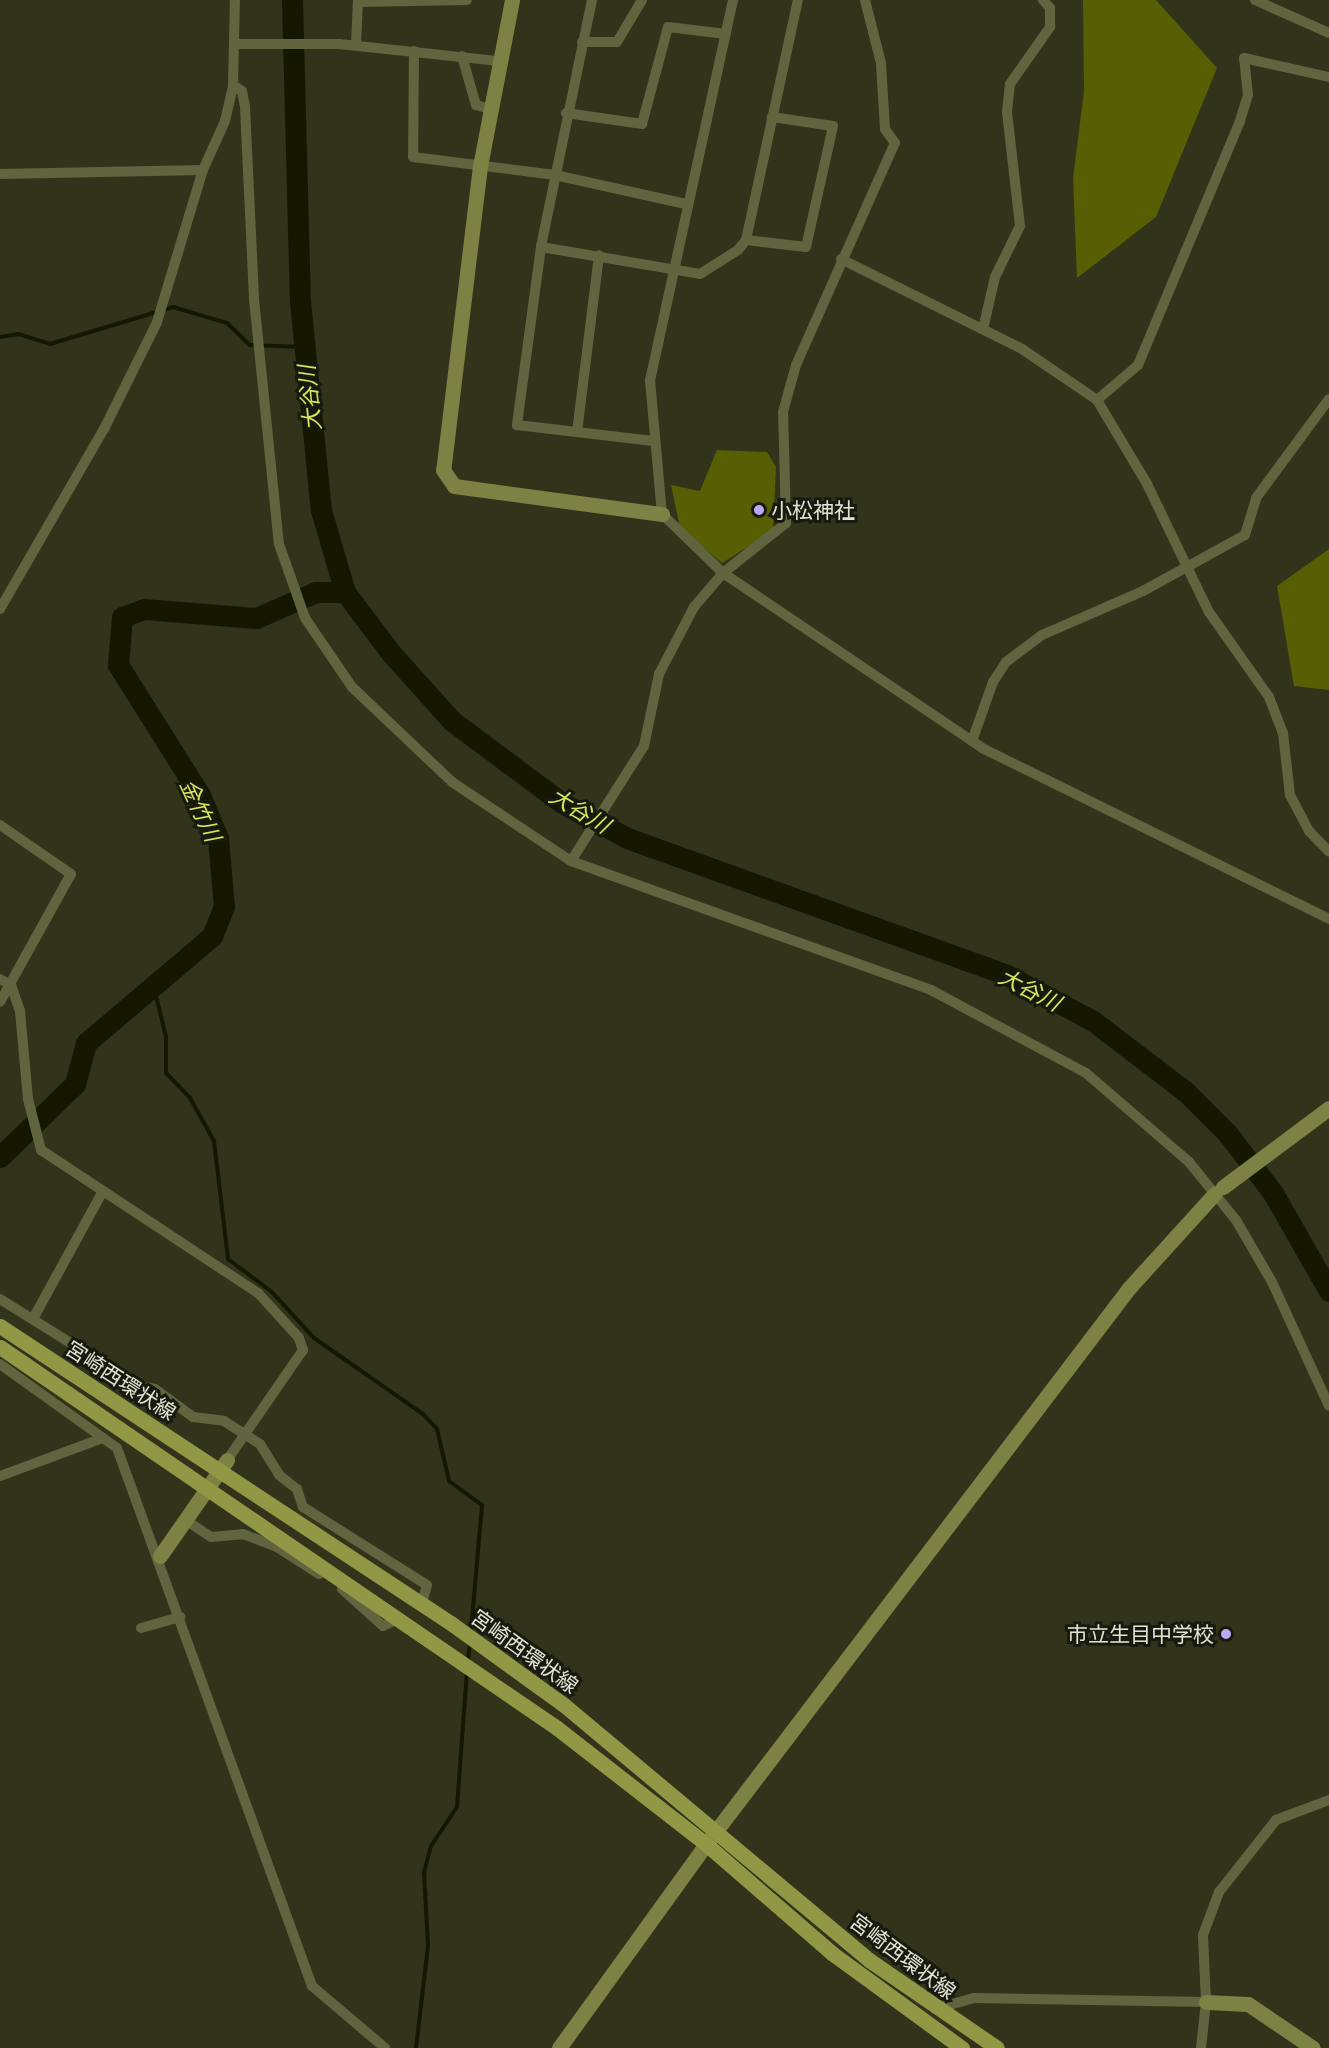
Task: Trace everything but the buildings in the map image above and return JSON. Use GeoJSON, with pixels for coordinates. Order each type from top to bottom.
{"type":"FeatureCollection","features":[{"type":"Feature","properties":{"kind":"main road","name":"宮崎西環状線"},"geometry":{"type":"LineString","coordinates":[[0,1326],[224,1465],[564,1705],[935,2009],[997,2048]]}},
{"type":"Feature","properties":{"kind":"main road","name":"宮崎西環状線"},"geometry":{"type":"LineString","coordinates":[[0,1347],[210,1485],[479,1672],[706,1844],[833,1954],[962,2048]]}},
{"type":"Feature","properties":{"kind":"street"},"geometry":{"type":"LineString","coordinates":[[0,609],[104,429],[156,322],[203,170],[225,121],[233,84],[235,0]]}},
{"type":"Feature","properties":{"kind":"street"},"geometry":{"type":"LineString","coordinates":[[356,45],[358,1],[467,0]]}},
{"type":"Feature","properties":{"kind":"street"},"geometry":{"type":"LineString","coordinates":[[512,0],[480,166],[443,470],[454,486],[662,514],[723,573],[972,741],[1329,919]]}},
{"type":"Feature","properties":{"kind":"street"},"geometry":{"type":"LineString","coordinates":[[592,0],[566,113],[541,247],[517,425],[653,441]]}},
{"type":"Feature","properties":{"kind":"street"},"geometry":{"type":"LineString","coordinates":[[582,42],[617,42],[642,0]]}},
{"type":"Feature","properties":{"kind":"street"},"geometry":{"type":"LineString","coordinates":[[662,514],[653,441],[650,380],[671,270],[733,0]]}},
{"type":"Feature","properties":{"kind":"street"},"geometry":{"type":"LineString","coordinates":[[541,247],[599,255],[700,274],[746,240],[798,0]]}},
{"type":"Feature","properties":{"kind":"street"},"geometry":{"type":"LineString","coordinates":[[573,859],[644,746],[666,655],[723,573],[786,523],[783,412],[796,364],[841,258],[895,143],[885,129],[880,63],[865,0]]}},
{"type":"Feature","properties":{"kind":"street"},"geometry":{"type":"LineString","coordinates":[[983,329],[995,278],[1020,226],[1008,112],[1010,84],[1050,27],[1050,8],[1043,0]]}},
{"type":"Feature","properties":{"kind":"street"},"geometry":{"type":"LineString","coordinates":[[1255,0],[1329,33]]}},
{"type":"Feature","properties":{"kind":"street"},"geometry":{"type":"LineString","coordinates":[[566,113],[642,124],[668,27],[726,34]]}},
{"type":"Feature","properties":{"kind":"street"},"geometry":{"type":"LineString","coordinates":[[234,44],[260,40],[356,45],[499,60]]}},
{"type":"Feature","properties":{"kind":"street"},"geometry":{"type":"LineString","coordinates":[[414,51],[413,157],[555,175],[686,204]]}},
{"type":"Feature","properties":{"kind":"street"},"geometry":{"type":"LineString","coordinates":[[462,56],[476,105],[490,109]]}},
{"type":"Feature","properties":{"kind":"street"},"geometry":{"type":"LineString","coordinates":[[1097,400],[1138,364],[1240,121],[1248,95],[1244,58],[1329,77]]}},
{"type":"Feature","properties":{"kind":"street"},"geometry":{"type":"LineString","coordinates":[[233,84],[242,92],[245,107],[270,497],[294,595],[352,687],[452,782],[573,859],[653,895],[931,990],[978,1012],[1086,1073],[1145,1118],[1219,1190],[1272,1282],[1329,1406]]}},
{"type":"Feature","properties":{"kind":"street"},"geometry":{"type":"LineString","coordinates":[[746,240],[806,247],[833,126],[772,117]]}},
{"type":"Feature","properties":{"kind":"street"},"geometry":{"type":"LineString","coordinates":[[0,174],[203,170]]}},
{"type":"Feature","properties":{"kind":"street"},"geometry":{"type":"LineString","coordinates":[[577,432],[599,255]]}},
{"type":"Feature","properties":{"kind":"street"},"geometry":{"type":"LineString","coordinates":[[841,258],[983,329],[1097,400],[1186,564],[1209,612],[1269,697],[1283,734],[1290,795],[1309,831],[1329,852]]}},
{"type":"Feature","properties":{"kind":"street"},"geometry":{"type":"LineString","coordinates":[[972,741],[993,682],[1006,662],[1042,635],[1143,591],[1186,564],[1245,535],[1256,498],[1329,399]]}},
{"type":"Feature","properties":{"kind":"street"},"geometry":{"type":"LineString","coordinates":[[0,825],[71,874],[11,986],[0,1002]]}},
{"type":"Feature","properties":{"kind":"street"},"geometry":{"type":"LineString","coordinates":[[0,979],[11,986],[20,1011],[28,1099],[40,1150],[259,1294],[299,1338],[303,1350],[160,1556]]}},
{"type":"Feature","properties":{"kind":"street"},"geometry":{"type":"LineString","coordinates":[[559,2048],[706,1844],[1129,1288],[1219,1190],[1290,1132],[1329,1108]]}},
{"type":"Feature","properties":{"kind":"street"},"geometry":{"type":"LineString","coordinates":[[34,1317],[104,1191]]}},
{"type":"Feature","properties":{"kind":"street"},"geometry":{"type":"LineString","coordinates":[[0,1299],[34,1317],[193,1417],[224,1421],[244,1436],[260,1444],[279,1475],[297,1489],[303,1507],[427,1585],[422,1604]]}},
{"type":"Feature","properties":{"kind":"street"},"geometry":{"type":"LineString","coordinates":[[2,1368],[117,1448],[160,1556],[312,1986],[385,2048]]}},
{"type":"Feature","properties":{"kind":"street"},"geometry":{"type":"LineString","coordinates":[[0,1476],[103,1438]]}},
{"type":"Feature","properties":{"kind":"street"},"geometry":{"type":"LineString","coordinates":[[185,1520],[211,1536],[243,1534],[277,1547],[351,1594],[383,1626],[400,1618]]}},
{"type":"Feature","properties":{"kind":"street"},"geometry":{"type":"LineString","coordinates":[[141,1628],[180,1617]]}},
{"type":"Feature","properties":{"kind":"street"},"geometry":{"type":"LineString","coordinates":[[1201,2048],[1206,2002],[1203,1935],[1219,1892],[1276,1820],[1329,1800]]}},
{"type":"Feature","properties":{"kind":"street"},"geometry":{"type":"LineString","coordinates":[[935,2009],[974,1998],[1248,2004],[1313,2048]]}},
{"type":"Feature","properties":{"kind":"shaded area"},"geometry":{"type":"Polygon","coordinates":[[[1083,0],[1156,0],[1217,68],[1156,217],[1077,278],[1073,178],[1084,91],[1083,0]]]}},
{"type":"Feature","properties":{"kind":"shaded area"},"geometry":{"type":"Polygon","coordinates":[[[717,450],[767,452],[776,467],[773,531],[722,563],[680,528],[671,485],[700,491],[717,450]]]}},
{"type":"Feature","properties":{"kind":"shaded area"},"geometry":{"type":"Polygon","coordinates":[[[1329,549],[1329,690],[1294,686],[1277,586],[1329,549]]]}},
{"type":"Feature","properties":{"kind":"waterway","name":"大谷川"},"geometry":{"type":"LineString","coordinates":[[292,0],[300,301],[321,510],[345,592],[391,653],[452,721],[562,803],[627,838],[1007,975],[1093,1021],[1185,1091],[1228,1134],[1273,1193],[1329,1291]]}},
{"type":"Feature","properties":{"kind":"waterway"},"geometry":{"type":"LineString","coordinates":[[0,337],[18,334],[50,344],[173,307],[227,323],[250,345],[304,347]]}},
{"type":"Feature","properties":{"kind":"waterway","name":"金竹川"},"geometry":{"type":"LineString","coordinates":[[0,1157],[75,1084],[86,1043],[212,936],[224,907],[218,838],[200,795],[118,665],[122,617],[144,609],[256,618],[316,592],[345,592]]}},
{"type":"Feature","properties":{"kind":"waterway"},"geometry":{"type":"LineString","coordinates":[[154,988],[166,1037],[166,1073],[190,1098],[214,1141],[228,1259],[272,1292],[314,1338],[423,1414],[437,1429],[449,1481],[482,1505],[471,1632]]}},
{"type":"Feature","properties":{"kind":"waterway"},"geometry":{"type":"LineString","coordinates":[[468,1661],[470,1642]]}},
{"type":"Feature","properties":{"kind":"waterway"},"geometry":{"type":"LineString","coordinates":[[416,2048],[428,1946],[424,1872],[431,1846],[457,1807],[467,1672]]}},
{"type":"Feature","properties":{"kind":"place","name":"小松神社"},"geometry":{"type":"Point","coordinates":[759,510]}},
{"type":"Feature","properties":{"kind":"place","name":"市立生目中学校"},"geometry":{"type":"Point","coordinates":[1226,1634]}}]}
